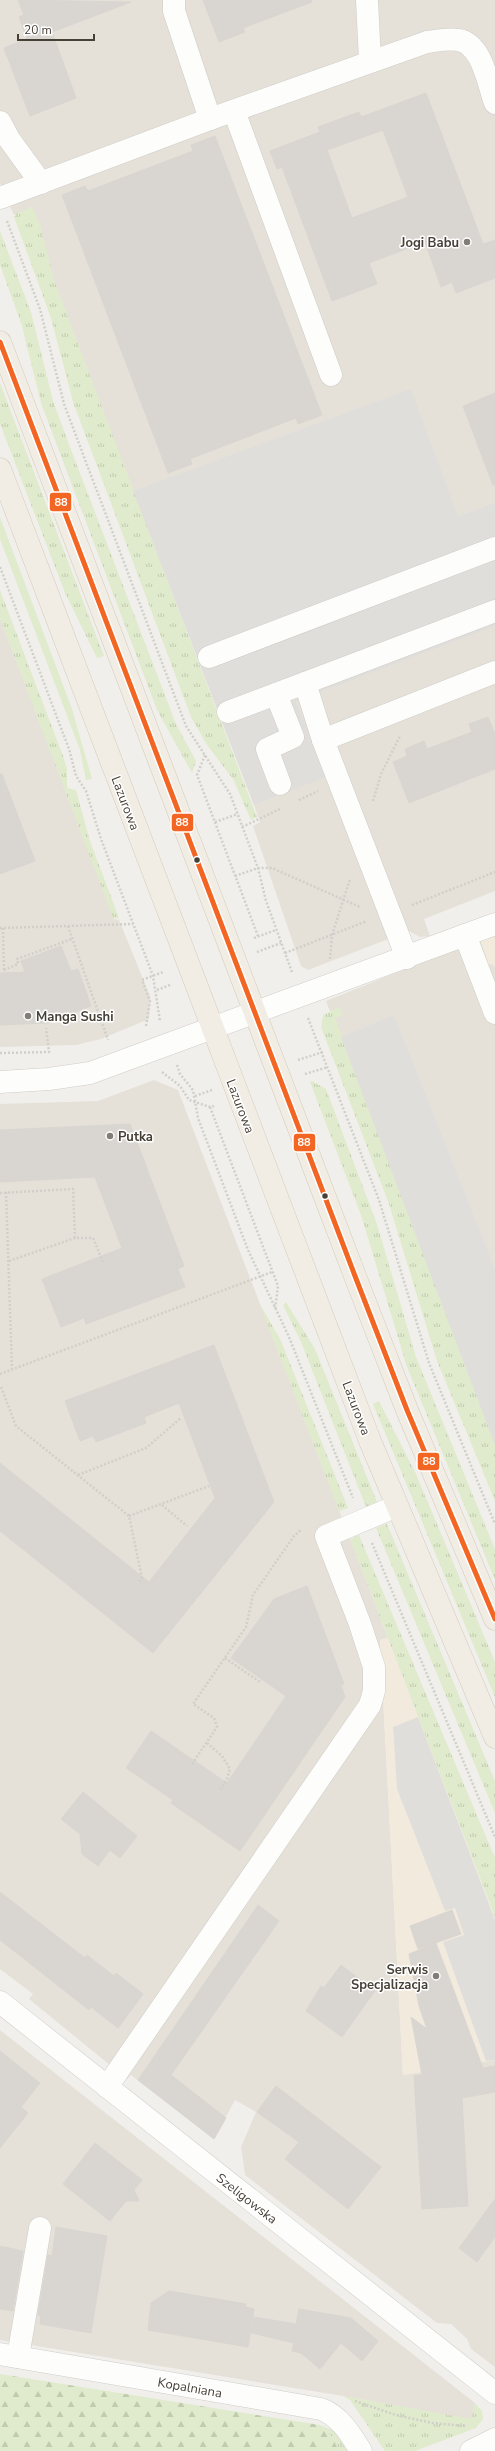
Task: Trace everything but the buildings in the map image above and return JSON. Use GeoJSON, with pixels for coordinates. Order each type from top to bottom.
{"type":"FeatureCollection","features":[{"type":"Feature","properties":{"kind":"main road"},"geometry":{"type":"LineString","coordinates":[[0,342],[407,1410],[495,1619]]}},
{"type":"Feature","properties":{"kind":"main road","name":"Lazurowa"},"geometry":{"type":"LineString","coordinates":[[0,469],[212,1029],[397,1506],[495,1737]]}},
{"type":"Feature","properties":{"kind":"street"},"geometry":{"type":"LineString","coordinates":[[174,0],[174,11],[210,119]]}},
{"type":"Feature","properties":{"kind":"street"},"geometry":{"type":"LineString","coordinates":[[367,0],[370,61]]}},
{"type":"Feature","properties":{"kind":"street"},"geometry":{"type":"LineString","coordinates":[[2,207],[41,183],[210,119],[427,42],[458,40],[470,44],[477,54],[495,103]]}},
{"type":"Feature","properties":{"kind":"street"},"geometry":{"type":"LineString","coordinates":[[234,111],[331,375]]}},
{"type":"Feature","properties":{"kind":"street"},"geometry":{"type":"LineString","coordinates":[[0,122],[9,139],[41,183]]}},
{"type":"Feature","properties":{"kind":"street"},"geometry":{"type":"LineString","coordinates":[[209,657],[495,548]]}},
{"type":"Feature","properties":{"kind":"street"},"geometry":{"type":"LineString","coordinates":[[228,712],[495,611]]}},
{"type":"Feature","properties":{"kind":"street"},"geometry":{"type":"LineString","coordinates":[[323,740],[495,672]]}},
{"type":"Feature","properties":{"kind":"street"},"geometry":{"type":"LineString","coordinates":[[305,683],[323,740],[385,915],[407,958]]}},
{"type":"Feature","properties":{"kind":"street"},"geometry":{"type":"LineString","coordinates":[[276,694],[293,737],[268,749],[280,784]]}},
{"type":"Feature","properties":{"kind":"street"},"geometry":{"type":"LineString","coordinates":[[0,1082],[49,1079],[90,1072],[407,958],[495,924]]}},
{"type":"Feature","properties":{"kind":"street"},"geometry":{"type":"LineString","coordinates":[[465,935],[495,1013]]}},
{"type":"Feature","properties":{"kind":"street"},"geometry":{"type":"LineString","coordinates":[[107,2087],[370,1705],[374,1691],[374,1667],[360,1624],[326,1536],[363,1522],[397,1506]]}},
{"type":"Feature","properties":{"kind":"street","name":"Szeligowska"},"geometry":{"type":"LineString","coordinates":[[0,2002],[495,2393]]}},
{"type":"Feature","properties":{"kind":"street"},"geometry":{"type":"LineString","coordinates":[[9,2356],[40,2228]]}},
{"type":"Feature","properties":{"kind":"street","name":"Kopalniana"},"geometry":{"type":"LineString","coordinates":[[9,2356],[321,2409],[328,2412],[339,2421],[361,2451]]}},
{"type":"Feature","properties":{"kind":"street"},"geometry":{"type":"LineString","coordinates":[[471,2451],[495,2438]]}},
{"type":"Feature","properties":{"kind":"path"},"geometry":{"type":"LineString","coordinates":[[2,207],[40,309],[64,404],[186,726],[225,784],[238,814],[258,868],[276,930],[292,971]]}},
{"type":"Feature","properties":{"kind":"path"},"geometry":{"type":"LineString","coordinates":[[0,567],[69,749],[76,776],[86,791],[101,839],[153,976],[157,990],[161,1023]]}},
{"type":"Feature","properties":{"kind":"path"},"geometry":{"type":"LineString","coordinates":[[205,755],[197,775],[258,936]]}},
{"type":"Feature","properties":{"kind":"path"},"geometry":{"type":"LineString","coordinates":[[215,822],[238,814]]}},
{"type":"Feature","properties":{"kind":"path"},"geometry":{"type":"LineString","coordinates":[[235,876],[258,868],[272,868],[385,915]]}},
{"type":"Feature","properties":{"kind":"path"},"geometry":{"type":"LineString","coordinates":[[285,953],[495,872]]}},
{"type":"Feature","properties":{"kind":"path"},"geometry":{"type":"LineString","coordinates":[[72,939],[17,959],[18,964],[4,971],[2,928],[133,924]]}},
{"type":"Feature","properties":{"kind":"path"},"geometry":{"type":"LineString","coordinates":[[68,926],[108,1041]]}},
{"type":"Feature","properties":{"kind":"path"},"geometry":{"type":"LineString","coordinates":[[254,938],[276,930]]}},
{"type":"Feature","properties":{"kind":"path"},"geometry":{"type":"LineString","coordinates":[[259,952],[281,943]]}},
{"type":"Feature","properties":{"kind":"path"},"geometry":{"type":"LineString","coordinates":[[146,1027],[150,1001],[142,980],[163,972]]}},
{"type":"Feature","properties":{"kind":"path"},"geometry":{"type":"LineString","coordinates":[[157,990],[168,986]]}},
{"type":"Feature","properties":{"kind":"path"},"geometry":{"type":"LineString","coordinates":[[310,1020],[379,1200],[429,1363],[495,1524]]}},
{"type":"Feature","properties":{"kind":"path"},"geometry":{"type":"LineString","coordinates":[[0,1053],[49,1052],[46,1028]]}},
{"type":"Feature","properties":{"kind":"path"},"geometry":{"type":"LineString","coordinates":[[300,1059],[323,1052]]}},
{"type":"Feature","properties":{"kind":"path"},"geometry":{"type":"LineString","coordinates":[[177,1066],[196,1096],[198,1118],[259,1276],[289,1337],[363,1522],[495,1837]]}},
{"type":"Feature","properties":{"kind":"path"},"geometry":{"type":"LineString","coordinates":[[305,1074],[328,1066]]}},
{"type":"Feature","properties":{"kind":"path"},"geometry":{"type":"LineString","coordinates":[[162,1073],[180,1086],[189,1100],[210,1107],[214,1106]]}},
{"type":"Feature","properties":{"kind":"path"},"geometry":{"type":"LineString","coordinates":[[196,1096],[208,1092]]}},
{"type":"Feature","properties":{"kind":"path"},"geometry":{"type":"LineString","coordinates":[[210,1107],[278,1286],[275,1311]]}},
{"type":"Feature","properties":{"kind":"path"},"geometry":{"type":"LineString","coordinates":[[0,1193],[73,1189],[75,1238]]}},
{"type":"Feature","properties":{"kind":"path"},"geometry":{"type":"LineString","coordinates":[[6,1192],[12,1369]]}},
{"type":"Feature","properties":{"kind":"path"},"geometry":{"type":"LineString","coordinates":[[9,1261],[75,1238],[93,1238],[103,1262]]}},
{"type":"Feature","properties":{"kind":"path"},"geometry":{"type":"LineString","coordinates":[[0,1374],[272,1272]]}},
{"type":"Feature","properties":{"kind":"path"},"geometry":{"type":"LineString","coordinates":[[1,1387],[16,1426],[129,1516],[142,1578],[139,1582]]}},
{"type":"Feature","properties":{"kind":"path"},"geometry":{"type":"LineString","coordinates":[[78,1475],[146,1448],[181,1418]]}},
{"type":"Feature","properties":{"kind":"path"},"geometry":{"type":"LineString","coordinates":[[129,1516],[209,1486]]}},
{"type":"Feature","properties":{"kind":"path"},"geometry":{"type":"LineString","coordinates":[[161,1504],[187,1526]]}},
{"type":"Feature","properties":{"kind":"path"},"geometry":{"type":"LineString","coordinates":[[192,1764],[217,1727],[216,1721],[193,1704],[246,1627],[254,1595],[294,1536],[309,1526]]}},
{"type":"Feature","properties":{"kind":"path"},"geometry":{"type":"LineString","coordinates":[[224,1658],[260,1682]]}},
{"type":"Feature","properties":{"kind":"path"},"geometry":{"type":"LineString","coordinates":[[207,1743],[222,1756],[230,1769],[228,1779],[220,1791]]}},
{"type":"Feature","properties":{"kind":"path"},"geometry":{"type":"LineString","coordinates":[[350,2400],[396,2415],[432,2423],[465,2426],[472,2429]]}},
{"type":"Feature","properties":{"kind":"shaded area"},"geometry":{"type":"Polygon","coordinates":[[[0,0],[495,0],[495,891],[424,919],[430,936],[420,937],[409,931],[308,970],[301,966],[253,826],[260,822],[254,805],[26,211],[14,215],[0,183],[0,0]]]}},
{"type":"Feature","properties":{"kind":"shaded area"},"geometry":{"type":"Polygon","coordinates":[[[411,389],[458,516],[429,527],[495,503],[495,626],[296,701],[326,777],[254,805],[133,491],[411,389]]]}},
{"type":"Feature","properties":{"kind":"shaded area"},"geometry":{"type":"Polygon","coordinates":[[[0,618],[114,919],[119,920],[150,996],[149,1019],[101,1039],[76,1045],[0,1047],[0,618]]]}},
{"type":"Feature","properties":{"kind":"shaded area"},"geometry":{"type":"Polygon","coordinates":[[[495,934],[495,967],[492,964],[489,965],[480,939],[495,934]]]}},
{"type":"Feature","properties":{"kind":"shaded area"},"geometry":{"type":"Polygon","coordinates":[[[480,939],[489,964],[492,963],[495,967],[495,1445],[326,1001],[480,939]]]}},
{"type":"Feature","properties":{"kind":"shaded area"},"geometry":{"type":"Polygon","coordinates":[[[394,1015],[495,1270],[495,1445],[341,1037],[394,1015]]]}},
{"type":"Feature","properties":{"kind":"shaded area"},"geometry":{"type":"Polygon","coordinates":[[[154,1080],[178,1090],[388,1638],[380,1640],[403,2075],[495,2060],[495,2367],[471,2349],[467,2339],[451,2324],[437,2323],[245,2175],[241,2147],[256,2112],[235,2100],[214,2139],[131,2075],[127,2079],[29,1999],[33,1994],[0,1969],[0,1104],[98,1101],[154,1080]]]}},
{"type":"Feature","properties":{"kind":"shaded area"},"geometry":{"type":"Polygon","coordinates":[[[388,1638],[495,1919],[495,2060],[403,2075],[380,1640],[388,1638]]]}},
{"type":"Feature","properties":{"kind":"shaded area"},"geometry":{"type":"Polygon","coordinates":[[[418,1717],[495,1920],[495,2060],[486,2061],[443,1942],[464,1935],[455,1908],[445,1911],[397,1789],[393,1727],[418,1717]]]}},
{"type":"Feature","properties":{"kind":"shaded area"},"geometry":{"type":"Polygon","coordinates":[[[0,2030],[475,2403],[471,2420],[343,2396],[0,2340],[0,2030]]]}},
{"type":"Feature","properties":{"kind":"green space"},"geometry":{"type":"Polygon","coordinates":[[[32,207],[40,224],[54,280],[257,817],[251,820],[233,779],[207,745],[191,717],[73,402],[51,318],[14,217],[17,213],[32,207]]]}},
{"type":"Feature","properties":{"kind":"green space"},"geometry":{"type":"Polygon","coordinates":[[[0,231],[31,312],[53,401],[67,439],[176,724],[196,761],[192,773],[157,710],[41,403],[22,326],[0,265],[0,231]]]}},
{"type":"Feature","properties":{"kind":"green space"},"geometry":{"type":"Polygon","coordinates":[[[0,383],[104,656],[97,658],[65,593],[0,424],[0,383]]]}},
{"type":"Feature","properties":{"kind":"green space"},"geometry":{"type":"Polygon","coordinates":[[[0,517],[72,709],[92,779],[86,780],[80,750],[0,539],[0,517]]]}},
{"type":"Feature","properties":{"kind":"green space"},"geometry":{"type":"Polygon","coordinates":[[[0,590],[63,756],[67,769],[67,788],[76,790],[90,841],[119,918],[113,918],[0,618],[0,590]]]}},
{"type":"Feature","properties":{"kind":"green space"},"geometry":{"type":"Polygon","coordinates":[[[340,1007],[343,1015],[335,1018],[495,1435],[495,1501],[437,1361],[389,1204],[321,1027],[323,1015],[340,1007]]]}},
{"type":"Feature","properties":{"kind":"green space"},"geometry":{"type":"Polygon","coordinates":[[[312,1081],[326,1089],[377,1224],[416,1357],[495,1549],[495,1580],[407,1367],[361,1215],[310,1082],[312,1081]]]}},
{"type":"Feature","properties":{"kind":"green space"},"geometry":{"type":"Polygon","coordinates":[[[259,1302],[281,1341],[348,1508],[339,1511],[259,1302]]]}},
{"type":"Feature","properties":{"kind":"green space"},"geometry":{"type":"Polygon","coordinates":[[[286,1302],[315,1349],[377,1502],[366,1507],[301,1342],[283,1305],[286,1302]]]}},
{"type":"Feature","properties":{"kind":"green space"},"geometry":{"type":"Polygon","coordinates":[[[379,1401],[416,1474],[495,1662],[495,1697],[373,1404],[379,1401]]]}},
{"type":"Feature","properties":{"kind":"green space"},"geometry":{"type":"Polygon","coordinates":[[[387,1524],[495,1781],[495,1813],[376,1528],[387,1524]]]}},
{"type":"Feature","properties":{"kind":"green space"},"geometry":{"type":"Polygon","coordinates":[[[359,1535],[495,1858],[495,1917],[350,1539],[359,1535]]]}},
{"type":"Feature","properties":{"kind":"green space"},"geometry":{"type":"Polygon","coordinates":[[[0,2374],[320,2425],[332,2437],[339,2451],[0,2451],[0,2374]]]}},
{"type":"Feature","properties":{"kind":"green space"},"geometry":{"type":"Polygon","coordinates":[[[343,2396],[471,2419],[475,2403],[482,2411],[483,2419],[476,2428],[415,2451],[385,2451],[350,2400],[343,2396]]]}},
{"type":"Feature","properties":{"kind":"green space"},"geometry":{"type":"Polygon","coordinates":[[[320,2425],[334,2431],[347,2451],[339,2451],[332,2437],[320,2425]]]}},
{"type":"Feature","properties":{"kind":"transit line","name":"88"},"geometry":{"type":"LineString","coordinates":[[0,342],[355,1276],[407,1410],[495,1619]]}},
{"type":"Feature","properties":{"kind":"place","name":"Jogi Babu"},"geometry":{"type":"Point","coordinates":[467,242]}},
{"type":"Feature","properties":{"kind":"place","name":"Manga Sushi"},"geometry":{"type":"Point","coordinates":[28,1016]}},
{"type":"Feature","properties":{"kind":"place","name":"Putka"},"geometry":{"type":"Point","coordinates":[110,1136]}},
{"type":"Feature","properties":{"kind":"place","name":"Serwis Specjalizacja"},"geometry":{"type":"Point","coordinates":[436,1976]}}]}
